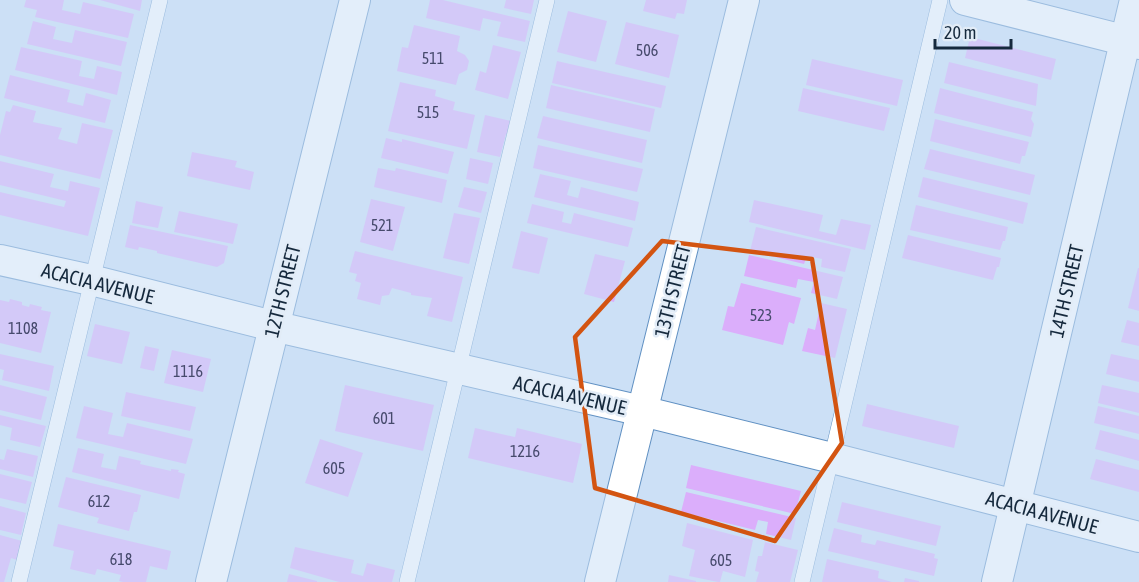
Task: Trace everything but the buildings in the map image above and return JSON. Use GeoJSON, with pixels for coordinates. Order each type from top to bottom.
{"type":"FeatureCollection","features":[{"type":"Feature","properties":{"kind":"street","name":"12TH STREET"},"geometry":{"type":"LineString","coordinates":[[211,582],[355,0]]}},
{"type":"Feature","properties":{"kind":"street","name":"13TH STREET"},"geometry":{"type":"LineString","coordinates":[[600,582],[744,0]]}},
{"type":"Feature","properties":{"kind":"street"},"geometry":{"type":"LineString","coordinates":[[965,0],[1132,43]]}},
{"type":"Feature","properties":{"kind":"street","name":"14TH STREET"},"geometry":{"type":"LineString","coordinates":[[997,582],[1132,43],[1135,0]]}},
{"type":"Feature","properties":{"kind":"street","name":"ACACIA AVENUE"},"geometry":{"type":"LineString","coordinates":[[0,260],[91,280],[458,370],[642,411],[1139,537]]}},
{"type":"Feature","properties":{"kind":"lane"},"geometry":{"type":"LineString","coordinates":[[19,582],[160,0]]}},
{"type":"Feature","properties":{"kind":"lane"},"geometry":{"type":"LineString","coordinates":[[406,582],[547,0]]}},
{"type":"Feature","properties":{"kind":"lane"},"geometry":{"type":"LineString","coordinates":[[802,582],[940,0]]}},
{"type":"Feature","properties":{"kind":"highlighted area"},"geometry":{"type":"Polygon","coordinates":[[[662,241],[812,259],[842,443],[775,541],[595,488],[575,337],[662,241]]]}}]}
